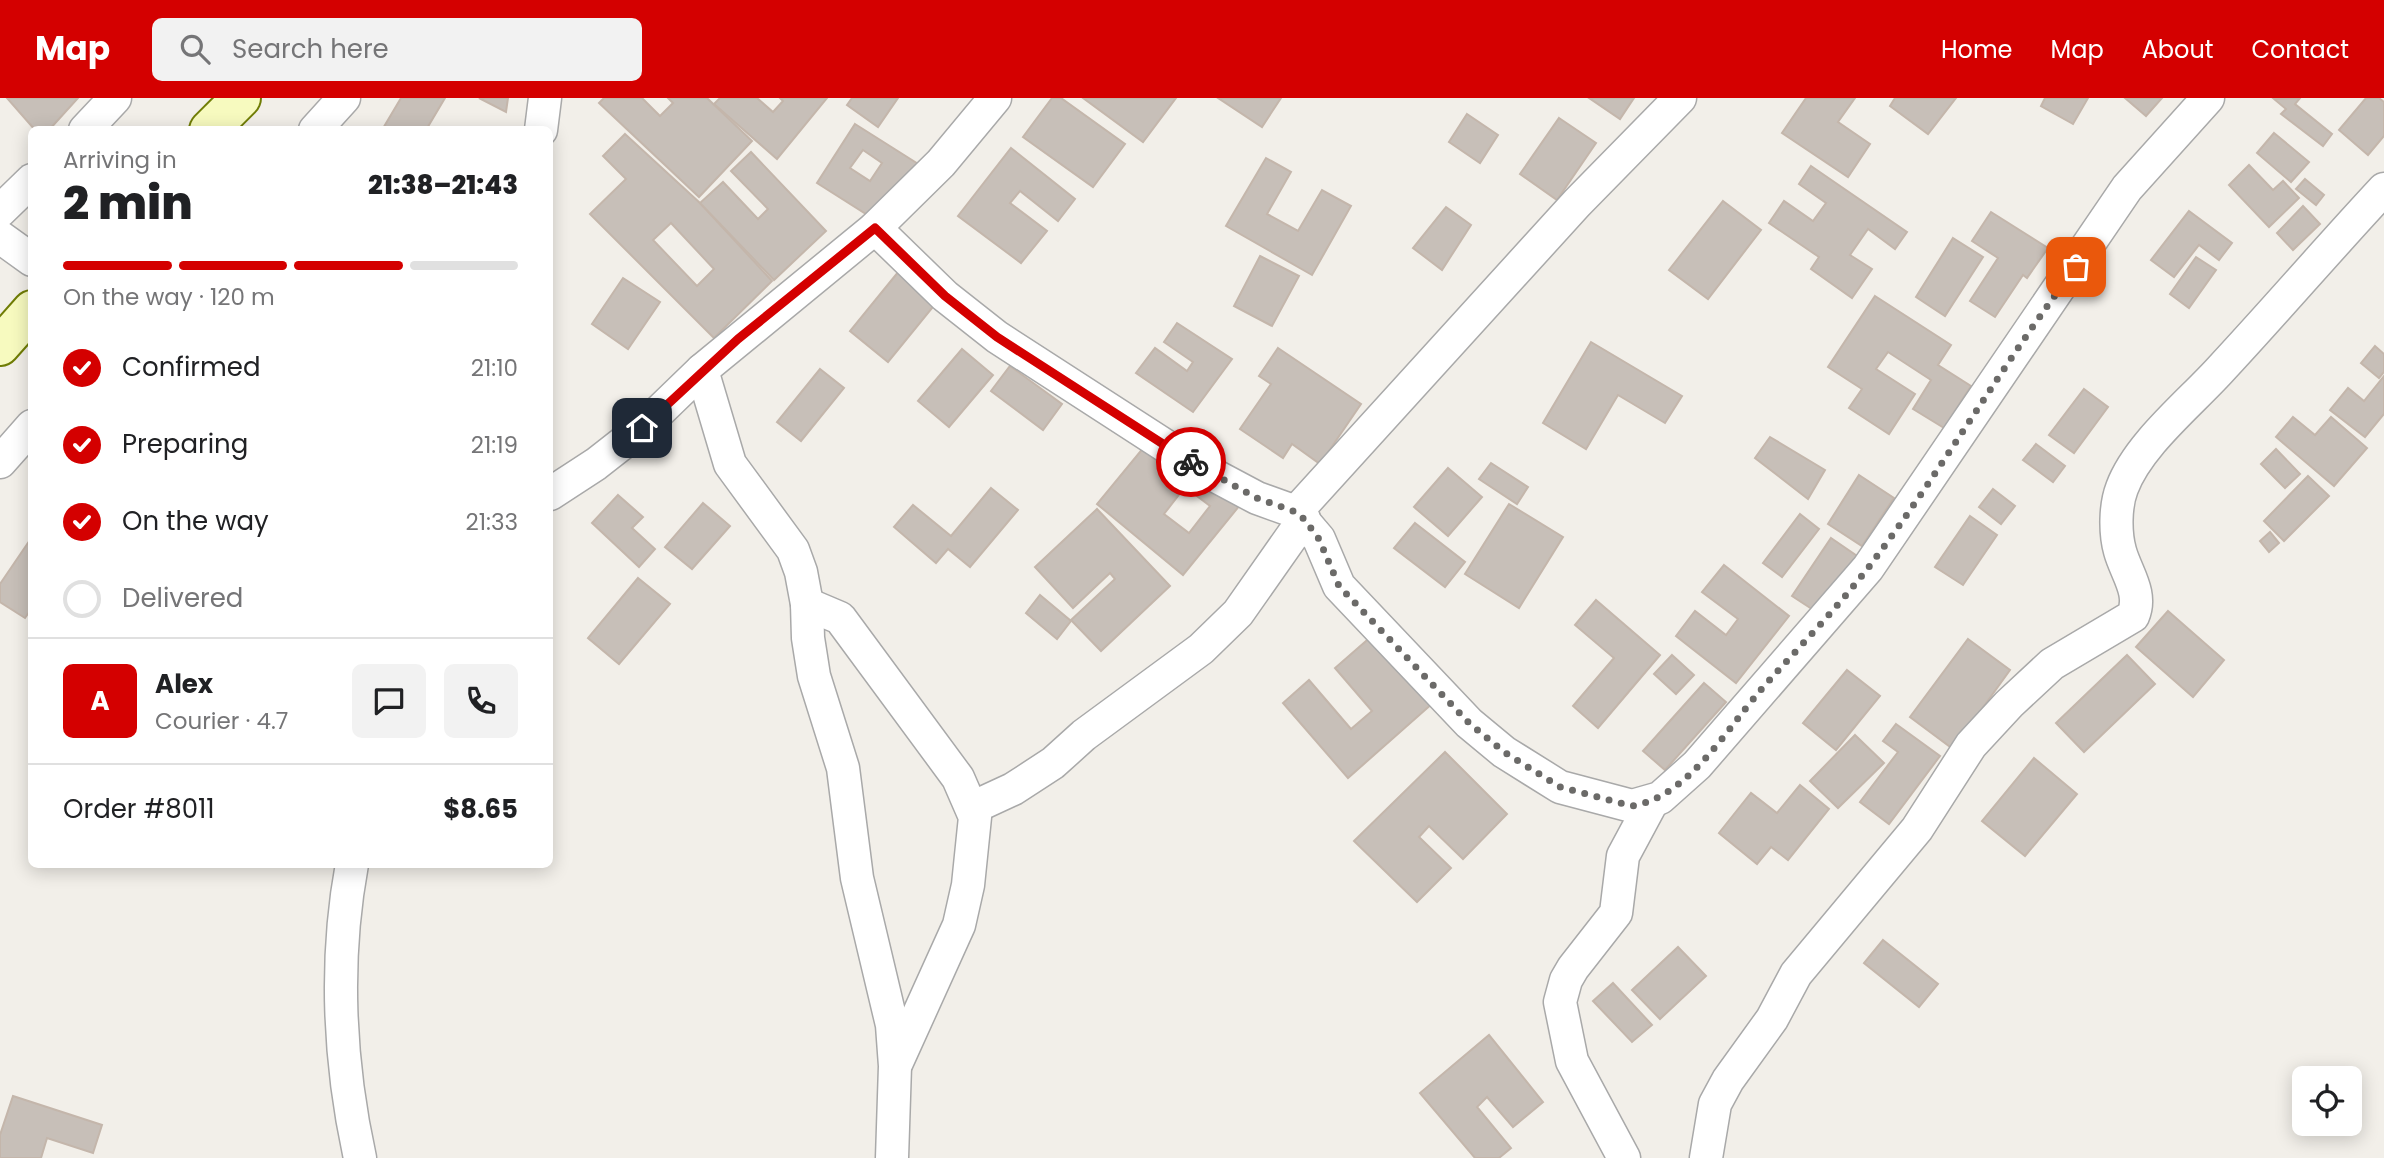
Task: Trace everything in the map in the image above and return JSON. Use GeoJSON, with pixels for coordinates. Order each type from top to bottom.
{"type":"FeatureCollection","features":[{"type":"Feature","properties":{"kind":"main road"},"geometry":{"type":"LineString","coordinates":[[213,126],[241,98]]}},
{"type":"Feature","properties":{"kind":"main road"},"geometry":{"type":"LineString","coordinates":[[0,346],[28,314]]}},
{"type":"Feature","properties":{"kind":"street"},"geometry":{"type":"LineString","coordinates":[[89,126],[115,98]]}},
{"type":"Feature","properties":{"kind":"street"},"geometry":{"type":"LineString","coordinates":[[319,126],[344,98]]}},
{"type":"Feature","properties":{"kind":"street"},"geometry":{"type":"LineString","coordinates":[[542,126],[545,98]]}},
{"type":"Feature","properties":{"kind":"street"},"geometry":{"type":"LineString","coordinates":[[553,493],[642,428],[702,370],[875,228],[941,163],[996,98]]}},
{"type":"Feature","properties":{"kind":"street"},"geometry":{"type":"LineString","coordinates":[[974,807],[1013,789],[1053,763],[1084,735],[1201,649],[1238,613],[1300,515],[1568,213],[1680,98]]}},
{"type":"Feature","properties":{"kind":"street"},"geometry":{"type":"LineString","coordinates":[[1624,1158],[1572,1061],[1560,1002],[1566,980],[1573,968],[1616,913],[1623,856],[1652,802],[1697,765],[1868,568],[2127,188],[2208,98]]}},
{"type":"Feature","properties":{"kind":"street"},"geometry":{"type":"LineString","coordinates":[[0,211],[28,184]]}},
{"type":"Feature","properties":{"kind":"street"},"geometry":{"type":"LineString","coordinates":[[1706,1158],[1715,1104],[1728,1080],[1772,1019],[1791,981],[1917,829],[1971,745],[2009,704],[2053,664],[2125,624],[2133,616],[2137,603],[2136,591],[2120,550],[2117,523],[2121,490],[2129,474],[2178,415],[2384,189]]}},
{"type":"Feature","properties":{"kind":"street"},"geometry":{"type":"LineString","coordinates":[[875,228],[945,296],[997,337],[1195,465],[1257,498],[1300,515],[1319,539],[1339,586],[1469,723],[1504,752],[1552,782],[1582,794],[1632,806],[1652,802]]}},
{"type":"Feature","properties":{"kind":"street"},"geometry":{"type":"LineString","coordinates":[[0,237],[28,257]]}},
{"type":"Feature","properties":{"kind":"street"},"geometry":{"type":"LineString","coordinates":[[702,370],[730,464],[793,550],[807,604],[808,638],[814,676],[843,768],[857,878],[892,1025],[895,1066],[892,1158]]}},
{"type":"Feature","properties":{"kind":"street"},"geometry":{"type":"LineString","coordinates":[[0,462],[28,430]]}},
{"type":"Feature","properties":{"kind":"street"},"geometry":{"type":"LineString","coordinates":[[807,604],[840,618],[958,778],[974,807],[974,845],[959,925],[895,1066]]}},
{"type":"Feature","properties":{"kind":"street"},"geometry":{"type":"LineString","coordinates":[[351,868],[342,935],[341,975],[344,1060],[360,1158]]}},
{"type":"Feature","properties":{"kind":"building"},"geometry":{"type":"Polygon","coordinates":[[[7,98],[78,98],[53,126],[32,126],[7,98]]]}},
{"type":"Feature","properties":{"kind":"building"},"geometry":{"type":"Polygon","coordinates":[[[401,98],[445,98],[428,126],[384,126],[401,98]]]}},
{"type":"Feature","properties":{"kind":"building"},"geometry":{"type":"Polygon","coordinates":[[[479,98],[508,98],[506,112],[479,98]]]}},
{"type":"Feature","properties":{"kind":"building"},"geometry":{"type":"Polygon","coordinates":[[[604,98],[642,98],[660,116],[673,103],[668,98],[707,98],[752,141],[699,197],[599,103],[604,98]]]}},
{"type":"Feature","properties":{"kind":"building"},"geometry":{"type":"Polygon","coordinates":[[[720,98],[757,98],[773,112],[783,101],[780,98],[827,98],[777,159],[714,104],[720,98]]]}},
{"type":"Feature","properties":{"kind":"building"},"geometry":{"type":"Polygon","coordinates":[[[852,98],[898,98],[878,127],[847,105],[852,98]]]}},
{"type":"Feature","properties":{"kind":"building"},"geometry":{"type":"Polygon","coordinates":[[[1052,98],[1061,98],[1125,144],[1093,187],[1023,137],[1052,98]]]}},
{"type":"Feature","properties":{"kind":"building"},"geometry":{"type":"Polygon","coordinates":[[[1083,98],[1176,98],[1143,142],[1083,98]]]}},
{"type":"Feature","properties":{"kind":"building"},"geometry":{"type":"Polygon","coordinates":[[[1218,98],[1281,98],[1262,127],[1218,98]]]}},
{"type":"Feature","properties":{"kind":"building"},"geometry":{"type":"Polygon","coordinates":[[[1589,98],[1634,98],[1620,119],[1589,98]]]}},
{"type":"Feature","properties":{"kind":"building"},"geometry":{"type":"Polygon","coordinates":[[[1806,98],[1855,98],[1838,122],[1870,144],[1848,177],[1782,133],[1806,98]]]}},
{"type":"Feature","properties":{"kind":"building"},"geometry":{"type":"Polygon","coordinates":[[[1895,98],[1956,98],[1928,134],[1890,106],[1895,98]]]}},
{"type":"Feature","properties":{"kind":"building"},"geometry":{"type":"Polygon","coordinates":[[[2045,98],[2088,98],[2073,124],[2041,106],[2045,98]]]}},
{"type":"Feature","properties":{"kind":"building"},"geometry":{"type":"Polygon","coordinates":[[[2125,98],[2162,98],[2146,116],[2125,98]]]}},
{"type":"Feature","properties":{"kind":"building"},"geometry":{"type":"Polygon","coordinates":[[[2300,98],[2295,104],[2332,134],[2323,146],[2281,114],[2286,109],[2274,99],[2300,98]]]}},
{"type":"Feature","properties":{"kind":"building"},"geometry":{"type":"Polygon","coordinates":[[[2366,98],[2379,98],[2384,102],[2384,136],[2368,155],[2339,130],[2366,98]]]}},
{"type":"Feature","properties":{"kind":"building"},"geometry":{"type":"Polygon","coordinates":[[[1467,114],[1498,135],[1480,163],[1449,142],[1467,114]]]}},
{"type":"Feature","properties":{"kind":"building"},"geometry":{"type":"Polygon","coordinates":[[[1559,118],[1596,143],[1557,200],[1520,174],[1559,118]]]}},
{"type":"Feature","properties":{"kind":"building"},"geometry":{"type":"Polygon","coordinates":[[[855,124],[923,167],[885,226],[817,183],[855,124]],[[863,150],[850,168],[870,181],[882,163],[863,150]]]}},
{"type":"Feature","properties":{"kind":"building"},"geometry":{"type":"Polygon","coordinates":[[[2274,133],[2309,162],[2291,182],[2257,153],[2274,133]]]}},
{"type":"Feature","properties":{"kind":"building"},"geometry":{"type":"Polygon","coordinates":[[[625,134],[700,203],[772,281],[714,338],[590,214],[626,179],[603,156],[625,134]],[[671,223],[653,240],[697,286],[714,269],[671,223]]]}},
{"type":"Feature","properties":{"kind":"building"},"geometry":{"type":"Polygon","coordinates":[[[1011,148],[1075,199],[1058,221],[1020,191],[1010,203],[1047,231],[1021,263],[958,216],[1011,148]]]}},
{"type":"Feature","properties":{"kind":"building"},"geometry":{"type":"Polygon","coordinates":[[[751,152],[826,231],[774,280],[700,203],[723,182],[758,219],[768,209],[731,171],[751,152]]]}},
{"type":"Feature","properties":{"kind":"building"},"geometry":{"type":"Polygon","coordinates":[[[1266,158],[1291,172],[1267,214],[1298,231],[1322,190],[1351,206],[1312,275],[1226,226],[1266,158]]]}},
{"type":"Feature","properties":{"kind":"building"},"geometry":{"type":"Polygon","coordinates":[[[2249,165],[2273,190],[2283,181],[2299,198],[2269,227],[2229,185],[2249,165]]]}},
{"type":"Feature","properties":{"kind":"building"},"geometry":{"type":"Polygon","coordinates":[[[1811,166],[1907,232],[1895,249],[1868,229],[1850,255],[1872,269],[1852,298],[1811,269],[1819,257],[1769,223],[1784,201],[1813,221],[1826,203],[1799,184],[1811,166]]]}},
{"type":"Feature","properties":{"kind":"building"},"geometry":{"type":"Polygon","coordinates":[[[2305,179],[2324,195],[2316,205],[2296,189],[2305,179]]]}},
{"type":"Feature","properties":{"kind":"building"},"geometry":{"type":"Polygon","coordinates":[[[1723,201],[1761,230],[1708,299],[1669,270],[1723,201]]]}},
{"type":"Feature","properties":{"kind":"building"},"geometry":{"type":"Polygon","coordinates":[[[2303,206],[2320,224],[2293,250],[2277,233],[2303,206]]]}},
{"type":"Feature","properties":{"kind":"building"},"geometry":{"type":"Polygon","coordinates":[[[1446,207],[1471,225],[1442,270],[1413,248],[1446,207]]]}},
{"type":"Feature","properties":{"kind":"building"},"geometry":{"type":"Polygon","coordinates":[[[2189,211],[2232,243],[2219,260],[2199,245],[2174,277],[2151,260],[2189,211]]]}},
{"type":"Feature","properties":{"kind":"building"},"geometry":{"type":"Polygon","coordinates":[[[1991,212],[2048,248],[2027,278],[2023,275],[1995,317],[1970,301],[1998,258],[1972,241],[1991,212]]]}},
{"type":"Feature","properties":{"kind":"building"},"geometry":{"type":"Polygon","coordinates":[[[1953,238],[1983,257],[1945,316],[1916,297],[1953,238]]]}},
{"type":"Feature","properties":{"kind":"building"},"geometry":{"type":"Polygon","coordinates":[[[1260,256],[1299,276],[1272,326],[1234,306],[1260,256]]]}},
{"type":"Feature","properties":{"kind":"building"},"geometry":{"type":"Polygon","coordinates":[[[2196,257],[2216,270],[2189,308],[2170,294],[2196,257]]]}},
{"type":"Feature","properties":{"kind":"building"},"geometry":{"type":"Polygon","coordinates":[[[899,271],[937,302],[888,362],[850,331],[899,271]]]}},
{"type":"Feature","properties":{"kind":"building"},"geometry":{"type":"Polygon","coordinates":[[[623,278],[660,302],[628,349],[592,324],[623,278]]]}},
{"type":"Feature","properties":{"kind":"building"},"geometry":{"type":"Polygon","coordinates":[[[1875,296],[1951,345],[1938,365],[1971,386],[1944,428],[1913,409],[1931,380],[1888,352],[1876,369],[1915,394],[1889,434],[1849,408],[1862,389],[1828,367],[1875,296]]]}},
{"type":"Feature","properties":{"kind":"building"},"geometry":{"type":"Polygon","coordinates":[[[1177,323],[1232,359],[1193,412],[1136,373],[1155,348],[1187,371],[1193,362],[1164,342],[1177,323]]]}},
{"type":"Feature","properties":{"kind":"building"},"geometry":{"type":"Polygon","coordinates":[[[1591,342],[1682,396],[1665,423],[1618,395],[1586,449],[1543,423],[1591,342]]]}},
{"type":"Feature","properties":{"kind":"building"},"geometry":{"type":"Polygon","coordinates":[[[2375,346],[2384,354],[2384,372],[2379,378],[2361,363],[2375,346]]]}},
{"type":"Feature","properties":{"kind":"building"},"geometry":{"type":"Polygon","coordinates":[[[1278,348],[1361,404],[1320,464],[1292,444],[1283,458],[1240,429],[1271,384],[1259,376],[1278,348]]]}},
{"type":"Feature","properties":{"kind":"building"},"geometry":{"type":"Polygon","coordinates":[[[962,349],[993,375],[949,427],[918,401],[962,349]]]}},
{"type":"Feature","properties":{"kind":"building"},"geometry":{"type":"Polygon","coordinates":[[[1010,366],[1062,404],[1043,430],[991,391],[1010,366]]]}},
{"type":"Feature","properties":{"kind":"building"},"geometry":{"type":"Polygon","coordinates":[[[820,369],[844,388],[801,441],[777,422],[820,369]]]}},
{"type":"Feature","properties":{"kind":"building"},"geometry":{"type":"Polygon","coordinates":[[[2384,376],[2384,414],[2365,437],[2330,410],[2348,388],[2364,401],[2384,376]]]}},
{"type":"Feature","properties":{"kind":"building"},"geometry":{"type":"Polygon","coordinates":[[[2084,389],[2108,407],[2074,453],[2049,435],[2084,389]]]}},
{"type":"Feature","properties":{"kind":"building"},"geometry":{"type":"Polygon","coordinates":[[[2293,417],[2315,435],[2331,417],[2367,448],[2334,486],[2276,437],[2293,417]]]}},
{"type":"Feature","properties":{"kind":"building"},"geometry":{"type":"Polygon","coordinates":[[[1154,435],[1240,505],[1183,575],[1097,504],[1154,435]],[[1185,487],[1164,514],[1189,533],[1210,506],[1185,487]]]}},
{"type":"Feature","properties":{"kind":"building"},"geometry":{"type":"Polygon","coordinates":[[[1770,437],[1825,470],[1808,499],[1755,458],[1770,437]]]}},
{"type":"Feature","properties":{"kind":"building"},"geometry":{"type":"Polygon","coordinates":[[[2036,444],[2065,466],[2053,482],[2023,460],[2036,444]]]}},
{"type":"Feature","properties":{"kind":"building"},"geometry":{"type":"Polygon","coordinates":[[[2276,449],[2300,474],[2285,488],[2261,464],[2276,449]]]}},
{"type":"Feature","properties":{"kind":"building"},"geometry":{"type":"Polygon","coordinates":[[[1491,463],[1528,487],[1517,504],[1479,479],[1491,463]]]}},
{"type":"Feature","properties":{"kind":"building"},"geometry":{"type":"Polygon","coordinates":[[[1448,468],[1482,497],[1448,536],[1414,507],[1448,468]]]}},
{"type":"Feature","properties":{"kind":"building"},"geometry":{"type":"Polygon","coordinates":[[[1859,475],[1894,498],[1862,546],[1828,524],[1859,475]]]}},
{"type":"Feature","properties":{"kind":"building"},"geometry":{"type":"Polygon","coordinates":[[[2308,476],[2329,496],[2284,541],[2264,521],[2308,476]]]}},
{"type":"Feature","properties":{"kind":"building"},"geometry":{"type":"Polygon","coordinates":[[[991,488],[1018,510],[970,567],[948,549],[936,563],[894,527],[913,505],[951,536],[991,488]]]}},
{"type":"Feature","properties":{"kind":"building"},"geometry":{"type":"Polygon","coordinates":[[[1993,489],[2015,506],[2001,524],[1979,507],[1993,489]]]}},
{"type":"Feature","properties":{"kind":"building"},"geometry":{"type":"Polygon","coordinates":[[[618,495],[643,517],[632,528],[655,549],[639,567],[592,523],[618,495]]]}},
{"type":"Feature","properties":{"kind":"building"},"geometry":{"type":"Polygon","coordinates":[[[703,503],[730,526],[692,569],[665,547],[703,503]]]}},
{"type":"Feature","properties":{"kind":"building"},"geometry":{"type":"Polygon","coordinates":[[[1509,504],[1563,537],[1519,608],[1465,574],[1509,504]]]}},
{"type":"Feature","properties":{"kind":"building"},"geometry":{"type":"Polygon","coordinates":[[[1097,509],[1170,586],[1101,651],[1071,620],[1115,579],[1110,573],[1073,608],[1035,567],[1097,509]]]}},
{"type":"Feature","properties":{"kind":"building"},"geometry":{"type":"Polygon","coordinates":[[[1800,514],[1819,529],[1782,577],[1763,563],[1800,514]]]}},
{"type":"Feature","properties":{"kind":"building"},"geometry":{"type":"Polygon","coordinates":[[[1970,516],[1997,535],[1963,585],[1935,567],[1970,516]]]}},
{"type":"Feature","properties":{"kind":"building"},"geometry":{"type":"Polygon","coordinates":[[[1415,523],[1465,562],[1445,587],[1394,548],[1415,523]]]}},
{"type":"Feature","properties":{"kind":"building"},"geometry":{"type":"Polygon","coordinates":[[[2270,532],[2279,543],[2269,552],[2260,541],[2270,532]]]}},
{"type":"Feature","properties":{"kind":"building"},"geometry":{"type":"Polygon","coordinates":[[[1831,538],[1863,560],[1824,617],[1792,596],[1831,538]]]}},
{"type":"Feature","properties":{"kind":"building"},"geometry":{"type":"Polygon","coordinates":[[[28,543],[28,614],[25,618],[0,602],[0,584],[28,543]]]}},
{"type":"Feature","properties":{"kind":"building"},"geometry":{"type":"Polygon","coordinates":[[[1724,565],[1789,616],[1736,683],[1676,636],[1695,611],[1726,635],[1738,619],[1702,592],[1724,565]]]}},
{"type":"Feature","properties":{"kind":"building"},"geometry":{"type":"Polygon","coordinates":[[[638,578],[670,604],[619,664],[588,638],[638,578]]]}},
{"type":"Feature","properties":{"kind":"building"},"geometry":{"type":"Polygon","coordinates":[[[1040,595],[1071,621],[1057,639],[1026,613],[1040,595]]]}},
{"type":"Feature","properties":{"kind":"building"},"geometry":{"type":"Polygon","coordinates":[[[1596,600],[1660,655],[1598,728],[1573,706],[1614,658],[1575,625],[1596,600]]]}},
{"type":"Feature","properties":{"kind":"building"},"geometry":{"type":"Polygon","coordinates":[[[2168,611],[2224,660],[2193,697],[2136,647],[2168,611]]]}},
{"type":"Feature","properties":{"kind":"building"},"geometry":{"type":"Polygon","coordinates":[[[1373,635],[1433,703],[1348,778],[1283,703],[1309,680],[1351,729],[1372,711],[1335,668],[1373,635]]]}},
{"type":"Feature","properties":{"kind":"building"},"geometry":{"type":"Polygon","coordinates":[[[1968,639],[2010,670],[1953,749],[1910,717],[1968,639]]]}},
{"type":"Feature","properties":{"kind":"building"},"geometry":{"type":"Polygon","coordinates":[[[1672,655],[1694,675],[1676,694],[1654,674],[1672,655]]]}},
{"type":"Feature","properties":{"kind":"building"},"geometry":{"type":"Polygon","coordinates":[[[2127,655],[2155,684],[2084,752],[2056,723],[2127,655]]]}},
{"type":"Feature","properties":{"kind":"building"},"geometry":{"type":"Polygon","coordinates":[[[1847,670],[1880,696],[1836,750],[1803,723],[1847,670]]]}},
{"type":"Feature","properties":{"kind":"building"},"geometry":{"type":"Polygon","coordinates":[[[1704,683],[1726,702],[1665,770],[1643,751],[1704,683]]]}},
{"type":"Feature","properties":{"kind":"building"},"geometry":{"type":"Polygon","coordinates":[[[1896,724],[1940,756],[1889,824],[1860,802],[1898,752],[1883,741],[1896,724]]]}},
{"type":"Feature","properties":{"kind":"building"},"geometry":{"type":"Polygon","coordinates":[[[1855,735],[1884,763],[1838,808],[1810,781],[1855,735]]]}},
{"type":"Feature","properties":{"kind":"building"},"geometry":{"type":"Polygon","coordinates":[[[1445,752],[1507,814],[1463,859],[1429,826],[1419,837],[1451,868],[1417,902],[1354,841],[1445,752]]]}},
{"type":"Feature","properties":{"kind":"building"},"geometry":{"type":"Polygon","coordinates":[[[2034,758],[2077,794],[2025,856],[1982,821],[2034,758]]]}},
{"type":"Feature","properties":{"kind":"building"},"geometry":{"type":"Polygon","coordinates":[[[1800,785],[1829,809],[1788,860],[1771,847],[1757,864],[1719,833],[1751,793],[1777,813],[1800,785]]]}},
{"type":"Feature","properties":{"kind":"building"},"geometry":{"type":"Polygon","coordinates":[[[1883,940],[1938,984],[1919,1007],[1864,963],[1883,940]]]}},
{"type":"Feature","properties":{"kind":"building"},"geometry":{"type":"Polygon","coordinates":[[[1678,947],[1706,976],[1660,1019],[1632,990],[1678,947]]]}},
{"type":"Feature","properties":{"kind":"building"},"geometry":{"type":"Polygon","coordinates":[[[1613,983],[1652,1025],[1632,1042],[1593,1001],[1613,983]]]}},
{"type":"Feature","properties":{"kind":"building"},"geometry":{"type":"Polygon","coordinates":[[[1489,1035],[1543,1102],[1513,1127],[1487,1097],[1477,1107],[1511,1148],[1499,1158],[1475,1158],[1420,1093],[1489,1035]]]}},
{"type":"Feature","properties":{"kind":"building"},"geometry":{"type":"Polygon","coordinates":[[[13,1096],[102,1125],[93,1153],[47,1138],[41,1158],[0,1158],[0,1135],[13,1096]]]}},
{"type":"Feature","properties":{"kind":"way so far"},"geometry":{"type":"LineString","coordinates":[[1191,462],[1222,481],[1257,498],[1296,512],[1304,519],[1326,552],[1339,586],[1469,723],[1504,752],[1560,787],[1632,806],[1644,804],[1660,798],[1697,765],[1868,568],[1979,409],[2038,316],[2076,267]]}},
{"type":"Feature","properties":{"kind":"route"},"geometry":{"type":"LineString","coordinates":[[642,428],[738,339],[875,228],[945,296],[997,337],[1191,462]]}}]}
